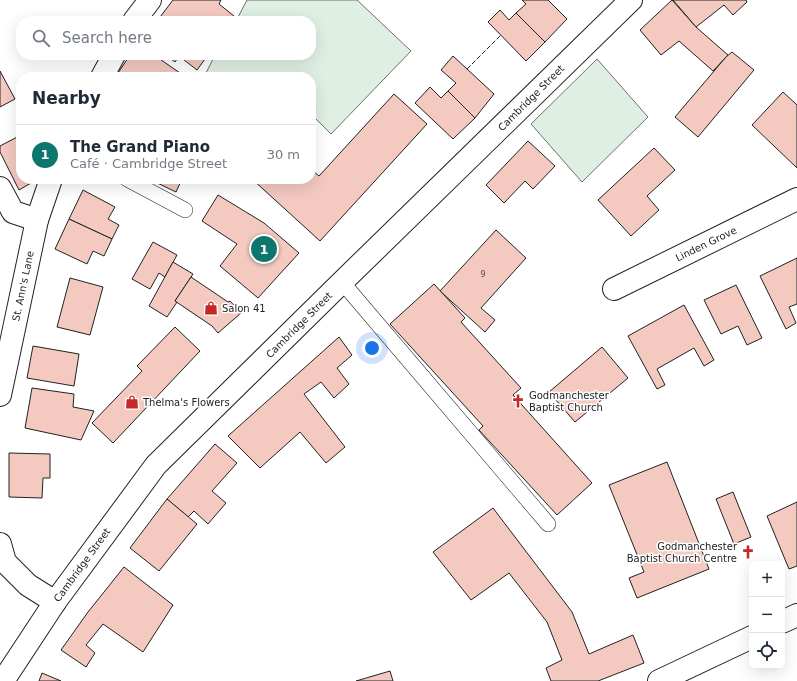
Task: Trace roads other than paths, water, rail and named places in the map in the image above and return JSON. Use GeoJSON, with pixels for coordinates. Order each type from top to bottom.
{"type":"FeatureCollection","features":[{"type":"Feature","properties":{"kind":"main road"},"geometry":{"type":"LineString","coordinates":[[138,16],[150,0]]}},
{"type":"Feature","properties":{"kind":"main road","name":"Cambridge Street"},"geometry":{"type":"LineString","coordinates":[[4,681],[55,602],[156,465],[631,0]]}},
{"type":"Feature","properties":{"kind":"main road"},"geometry":{"type":"LineString","coordinates":[[105,72],[111,60]]}},
{"type":"Feature","properties":{"kind":"main road","name":"St. Ann's Lane"},"geometry":{"type":"LineString","coordinates":[[0,395],[37,220],[49,184]]}},
{"type":"Feature","properties":{"kind":"main road"},"geometry":{"type":"LineString","coordinates":[[0,188],[13,212],[37,220]]}},
{"type":"Feature","properties":{"kind":"main road","name":"Linden Grove"},"geometry":{"type":"LineString","coordinates":[[614,289],[797,199]]}},
{"type":"Feature","properties":{"kind":"main road"},"geometry":{"type":"LineString","coordinates":[[0,544],[5,562],[28,585],[55,602]]}},
{"type":"Feature","properties":{"kind":"main road"},"geometry":{"type":"LineString","coordinates":[[785,621],[797,615]]}},
{"type":"Feature","properties":{"kind":"main road"},"geometry":{"type":"LineString","coordinates":[[659,681],[749,638]]}},
{"type":"Feature","properties":{"kind":"lane"},"geometry":{"type":"LineString","coordinates":[[136,184],[185,210]]}},
{"type":"Feature","properties":{"kind":"lane"},"geometry":{"type":"LineString","coordinates":[[342,282],[548,524]]}},
{"type":"Feature","properties":{"kind":"place","name":"The Grand Piano"},"geometry":{"type":"Point","coordinates":[264,249]}},
{"type":"Feature","properties":{"kind":"place","name":"Salon 41"},"geometry":{"type":"Point","coordinates":[211,308]}},
{"type":"Feature","properties":{"kind":"place","name":"Godmanchester Baptist Church"},"geometry":{"type":"Point","coordinates":[518,401]}},
{"type":"Feature","properties":{"kind":"place","name":"Thelma's Flowers"},"geometry":{"type":"Point","coordinates":[132,402]}},
{"type":"Feature","properties":{"kind":"place","name":"Godmanchester Baptist Church Centre"},"geometry":{"type":"Point","coordinates":[748,552]}}]}
